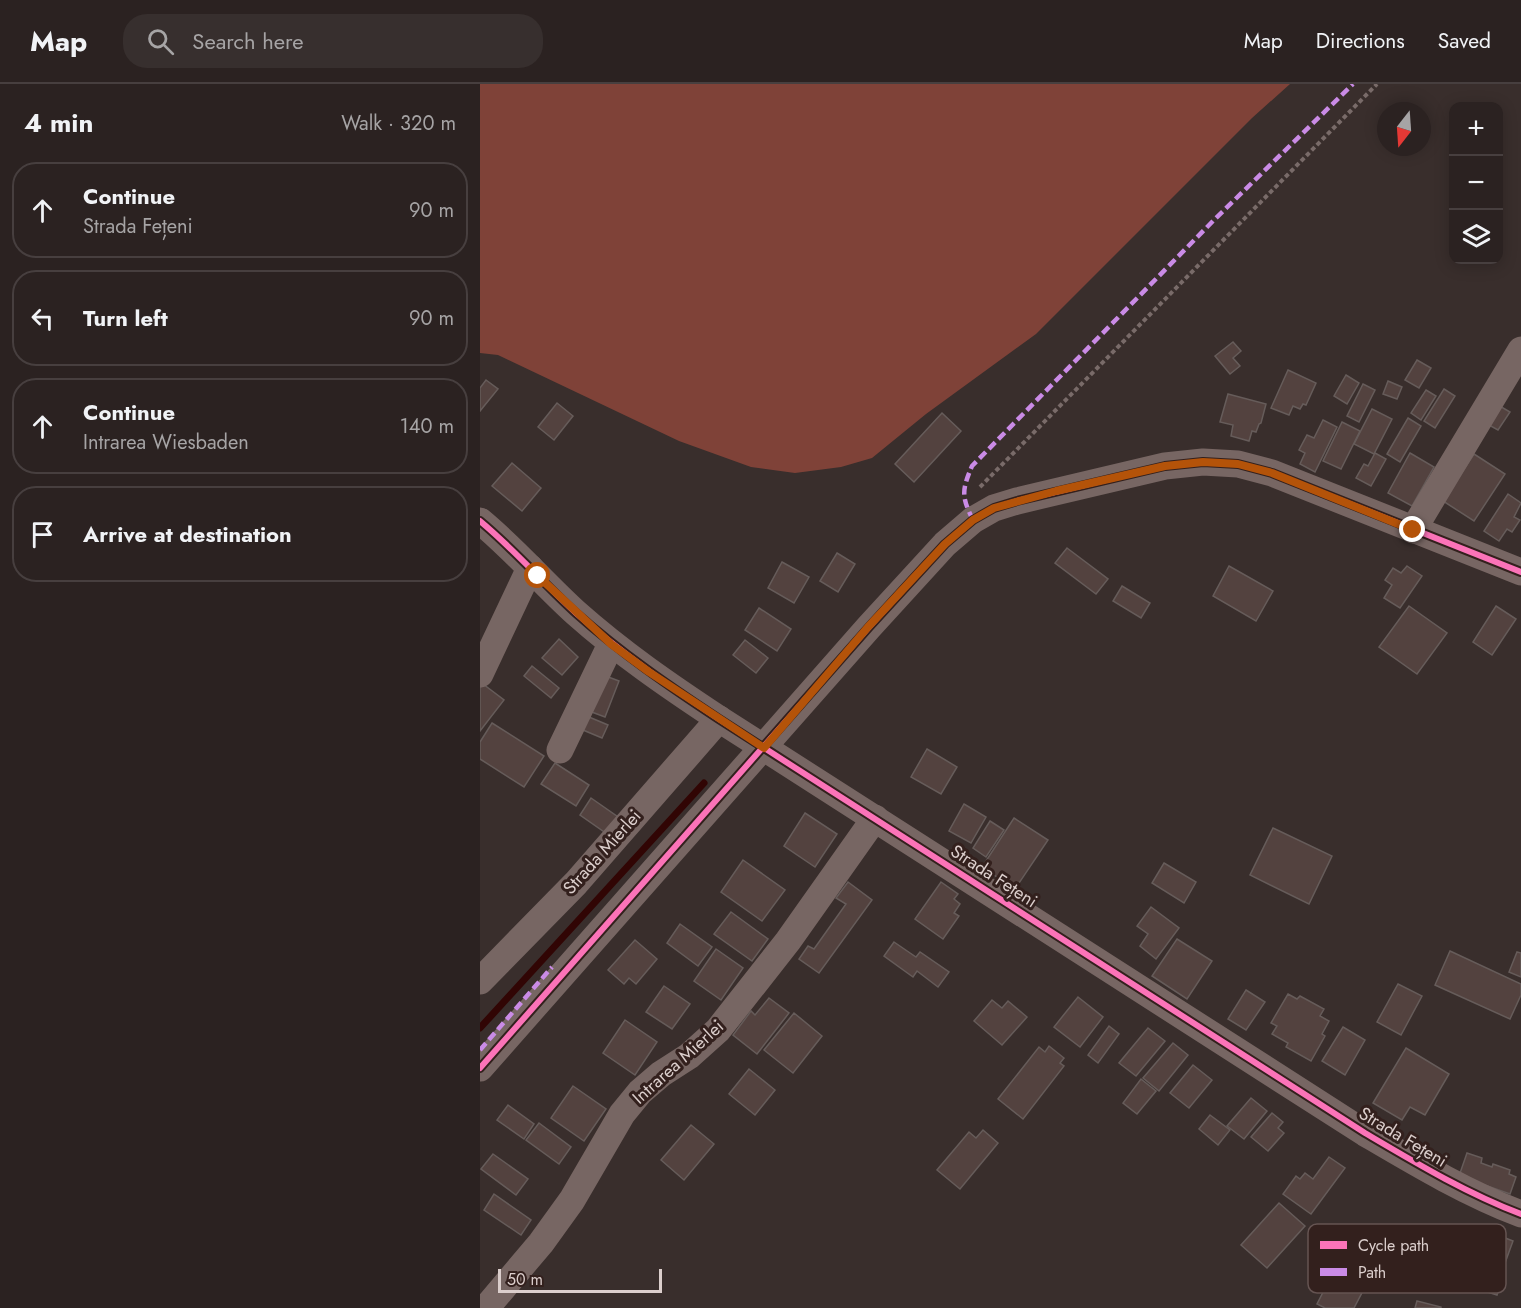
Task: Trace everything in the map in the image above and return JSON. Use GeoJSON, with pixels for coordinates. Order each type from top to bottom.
{"type":"FeatureCollection","features":[{"type":"Feature","properties":{"kind":"street"},"geometry":{"type":"LineString","coordinates":[[1413,530],[1521,350]]}},
{"type":"Feature","properties":{"kind":"street"},"geometry":{"type":"LineString","coordinates":[[480,1068],[764,748],[868,627],[945,544],[973,520],[994,508],[1165,466],[1203,462],[1238,464],[1272,473],[1521,572]]}},
{"type":"Feature","properties":{"kind":"street","name":"Strada Fețeni"},"geometry":{"type":"LineString","coordinates":[[480,521],[611,644],[719,719],[1365,1132],[1473,1194],[1521,1214]]}},
{"type":"Feature","properties":{"kind":"street"},"geometry":{"type":"LineString","coordinates":[[480,674],[530,568]]}},
{"type":"Feature","properties":{"kind":"street"},"geometry":{"type":"LineString","coordinates":[[560,750],[611,644]]}},
{"type":"Feature","properties":{"kind":"street","name":"Strada Mierlei"},"geometry":{"type":"LineString","coordinates":[[480,981],[576,883],[719,719]]}},
{"type":"Feature","properties":{"kind":"street","name":"Intrarea Mierlei"},"geometry":{"type":"LineString","coordinates":[[486,1308],[541,1243],[572,1200],[622,1114],[640,1092],[689,1056],[718,1030],[788,941],[875,818]]}},
{"type":"Feature","properties":{"kind":"shaded area"},"geometry":{"type":"Polygon","coordinates":[[[480,84],[1290,84],[1252,118],[1036,334],[926,414],[872,458],[841,467],[795,473],[751,467],[679,441],[498,355],[480,353],[480,84]]]}},
{"type":"Feature","properties":{"kind":"building"},"geometry":{"type":"Polygon","coordinates":[[[1233,342],[1241,351],[1233,358],[1240,366],[1230,374],[1215,356],[1233,342]]]}},
{"type":"Feature","properties":{"kind":"building"},"geometry":{"type":"Polygon","coordinates":[[[1417,360],[1431,368],[1419,388],[1405,380],[1417,360]]]}},
{"type":"Feature","properties":{"kind":"building"},"geometry":{"type":"Polygon","coordinates":[[[1288,370],[1316,383],[1306,405],[1303,404],[1300,409],[1293,406],[1289,415],[1271,408],[1288,370]]]}},
{"type":"Feature","properties":{"kind":"building"},"geometry":{"type":"Polygon","coordinates":[[[1346,375],[1359,383],[1347,404],[1334,396],[1346,375]]]}},
{"type":"Feature","properties":{"kind":"building"},"geometry":{"type":"Polygon","coordinates":[[[486,380],[498,389],[480,411],[480,388],[486,380]]]}},
{"type":"Feature","properties":{"kind":"building"},"geometry":{"type":"Polygon","coordinates":[[[1388,381],[1402,387],[1397,399],[1383,394],[1388,381]]]}},
{"type":"Feature","properties":{"kind":"building"},"geometry":{"type":"Polygon","coordinates":[[[1363,384],[1375,390],[1359,422],[1347,416],[1363,384]]]}},
{"type":"Feature","properties":{"kind":"building"},"geometry":{"type":"Polygon","coordinates":[[[1444,389],[1455,396],[1435,428],[1424,421],[1444,389]]]}},
{"type":"Feature","properties":{"kind":"building"},"geometry":{"type":"Polygon","coordinates":[[[1426,390],[1436,396],[1421,420],[1411,413],[1426,390]]]}},
{"type":"Feature","properties":{"kind":"building"},"geometry":{"type":"Polygon","coordinates":[[[1228,394],[1266,404],[1261,423],[1256,432],[1252,431],[1249,441],[1231,436],[1233,425],[1220,422],[1228,394]]]}},
{"type":"Feature","properties":{"kind":"building"},"geometry":{"type":"Polygon","coordinates":[[[557,403],[573,416],[554,440],[538,427],[557,403]]]}},
{"type":"Feature","properties":{"kind":"building"},"geometry":{"type":"Polygon","coordinates":[[[1498,405],[1510,412],[1498,430],[1487,424],[1498,405]]]}},
{"type":"Feature","properties":{"kind":"building"},"geometry":{"type":"Polygon","coordinates":[[[1372,409],[1392,419],[1374,454],[1354,444],[1372,409]]]}},
{"type":"Feature","properties":{"kind":"building"},"geometry":{"type":"Polygon","coordinates":[[[942,413],[961,431],[914,482],[895,464],[942,413]]]}},
{"type":"Feature","properties":{"kind":"building"},"geometry":{"type":"Polygon","coordinates":[[[1408,418],[1421,426],[1400,462],[1387,454],[1408,418]]]}},
{"type":"Feature","properties":{"kind":"building"},"geometry":{"type":"Polygon","coordinates":[[[1323,420],[1337,427],[1315,472],[1300,464],[1305,453],[1299,450],[1307,435],[1314,438],[1323,420]]]}},
{"type":"Feature","properties":{"kind":"building"},"geometry":{"type":"Polygon","coordinates":[[[1342,422],[1360,431],[1341,469],[1323,461],[1342,422]]]}},
{"type":"Feature","properties":{"kind":"building"},"geometry":{"type":"Polygon","coordinates":[[[1375,453],[1386,459],[1371,486],[1356,478],[1364,464],[1368,466],[1375,453]]]}},
{"type":"Feature","properties":{"kind":"building"},"geometry":{"type":"Polygon","coordinates":[[[1410,453],[1434,467],[1412,506],[1388,493],[1410,453]]]}},
{"type":"Feature","properties":{"kind":"building"},"geometry":{"type":"Polygon","coordinates":[[[1474,454],[1505,474],[1474,521],[1443,501],[1474,454]]]}},
{"type":"Feature","properties":{"kind":"building"},"geometry":{"type":"Polygon","coordinates":[[[512,463],[541,488],[522,511],[492,486],[512,463]]]}},
{"type":"Feature","properties":{"kind":"building"},"geometry":{"type":"Polygon","coordinates":[[[1508,494],[1521,503],[1514,517],[1520,520],[1512,532],[1507,529],[1499,541],[1484,531],[1508,494]]]}},
{"type":"Feature","properties":{"kind":"building"},"geometry":{"type":"Polygon","coordinates":[[[1067,548],[1108,579],[1096,594],[1055,563],[1067,548]]]}},
{"type":"Feature","properties":{"kind":"building"},"geometry":{"type":"Polygon","coordinates":[[[837,553],[855,564],[838,592],[820,581],[837,553]]]}},
{"type":"Feature","properties":{"kind":"building"},"geometry":{"type":"Polygon","coordinates":[[[782,562],[809,577],[794,603],[768,588],[782,562]]]}},
{"type":"Feature","properties":{"kind":"building"},"geometry":{"type":"Polygon","coordinates":[[[1229,566],[1273,591],[1256,621],[1213,596],[1229,566]]]}},
{"type":"Feature","properties":{"kind":"building"},"geometry":{"type":"Polygon","coordinates":[[[1407,566],[1422,576],[1400,608],[1384,598],[1392,585],[1385,580],[1393,568],[1401,573],[1407,566]]]}},
{"type":"Feature","properties":{"kind":"building"},"geometry":{"type":"Polygon","coordinates":[[[1122,586],[1150,603],[1141,618],[1113,601],[1122,586]]]}},
{"type":"Feature","properties":{"kind":"building"},"geometry":{"type":"Polygon","coordinates":[[[1409,606],[1447,633],[1417,674],[1379,647],[1409,606]]]}},
{"type":"Feature","properties":{"kind":"building"},"geometry":{"type":"Polygon","coordinates":[[[1496,606],[1516,619],[1492,655],[1473,642],[1496,606]]]}},
{"type":"Feature","properties":{"kind":"building"},"geometry":{"type":"Polygon","coordinates":[[[759,608],[791,629],[777,651],[745,630],[759,608]]]}},
{"type":"Feature","properties":{"kind":"building"},"geometry":{"type":"Polygon","coordinates":[[[559,639],[578,657],[562,675],[542,658],[559,639]]]}},
{"type":"Feature","properties":{"kind":"building"},"geometry":{"type":"Polygon","coordinates":[[[745,640],[768,658],[756,673],[733,655],[745,640]]]}},
{"type":"Feature","properties":{"kind":"building"},"geometry":{"type":"Polygon","coordinates":[[[532,666],[559,688],[551,698],[524,676],[532,666]]]}},
{"type":"Feature","properties":{"kind":"building"},"geometry":{"type":"Polygon","coordinates":[[[603,675],[619,681],[605,717],[589,711],[603,675]]]}},
{"type":"Feature","properties":{"kind":"building"},"geometry":{"type":"Polygon","coordinates":[[[483,684],[504,700],[480,731],[480,688],[483,684]]]}},
{"type":"Feature","properties":{"kind":"building"},"geometry":{"type":"Polygon","coordinates":[[[589,717],[608,725],[602,738],[583,730],[589,717]]]}},
{"type":"Feature","properties":{"kind":"building"},"geometry":{"type":"Polygon","coordinates":[[[492,723],[544,756],[524,787],[480,759],[480,742],[492,723]]]}},
{"type":"Feature","properties":{"kind":"building"},"geometry":{"type":"Polygon","coordinates":[[[927,749],[957,767],[941,794],[911,777],[927,749]]]}},
{"type":"Feature","properties":{"kind":"building"},"geometry":{"type":"Polygon","coordinates":[[[555,763],[589,785],[576,806],[541,784],[555,763]]]}},
{"type":"Feature","properties":{"kind":"building"},"geometry":{"type":"Polygon","coordinates":[[[591,798],[621,819],[610,836],[580,815],[591,798]]]}},
{"type":"Feature","properties":{"kind":"building"},"geometry":{"type":"Polygon","coordinates":[[[964,804],[986,817],[971,843],[949,831],[964,804]]]}},
{"type":"Feature","properties":{"kind":"building"},"geometry":{"type":"Polygon","coordinates":[[[805,813],[837,834],[815,867],[784,846],[805,813]]]}},
{"type":"Feature","properties":{"kind":"building"},"geometry":{"type":"Polygon","coordinates":[[[1014,818],[1048,840],[1015,889],[982,867],[1014,818]]]}},
{"type":"Feature","properties":{"kind":"building"},"geometry":{"type":"Polygon","coordinates":[[[990,821],[1004,830],[986,857],[973,848],[990,821]]]}},
{"type":"Feature","properties":{"kind":"building"},"geometry":{"type":"Polygon","coordinates":[[[1273,828],[1332,856],[1309,904],[1250,875],[1273,828]]]}},
{"type":"Feature","properties":{"kind":"building"},"geometry":{"type":"Polygon","coordinates":[[[743,860],[785,890],[762,921],[721,892],[743,860]]]}},
{"type":"Feature","properties":{"kind":"building"},"geometry":{"type":"Polygon","coordinates":[[[1164,863],[1196,882],[1184,903],[1152,883],[1164,863]]]}},
{"type":"Feature","properties":{"kind":"building"},"geometry":{"type":"Polygon","coordinates":[[[848,882],[872,900],[819,973],[799,959],[808,946],[814,949],[846,904],[836,898],[848,882]]]}},
{"type":"Feature","properties":{"kind":"building"},"geometry":{"type":"Polygon","coordinates":[[[941,882],[958,894],[954,899],[960,904],[954,913],[959,916],[943,939],[915,919],[941,882]]]}},
{"type":"Feature","properties":{"kind":"building"},"geometry":{"type":"Polygon","coordinates":[[[1151,907],[1179,928],[1156,959],[1140,946],[1148,934],[1137,926],[1151,907]]]}},
{"type":"Feature","properties":{"kind":"building"},"geometry":{"type":"Polygon","coordinates":[[[731,912],[768,939],[752,961],[714,934],[731,912]]]}},
{"type":"Feature","properties":{"kind":"building"},"geometry":{"type":"Polygon","coordinates":[[[680,924],[712,947],[698,966],[667,943],[680,924]]]}},
{"type":"Feature","properties":{"kind":"building"},"geometry":{"type":"Polygon","coordinates":[[[1177,939],[1212,961],[1187,999],[1152,976],[1177,939]]]}},
{"type":"Feature","properties":{"kind":"building"},"geometry":{"type":"Polygon","coordinates":[[[635,940],[657,959],[636,984],[629,978],[624,984],[608,970],[635,940]]]}},
{"type":"Feature","properties":{"kind":"building"},"geometry":{"type":"Polygon","coordinates":[[[894,942],[916,957],[920,952],[949,972],[938,987],[917,971],[913,977],[884,956],[894,942]]]}},
{"type":"Feature","properties":{"kind":"building"},"geometry":{"type":"Polygon","coordinates":[[[716,949],[743,968],[721,1000],[694,981],[716,949]]]}},
{"type":"Feature","properties":{"kind":"building"},"geometry":{"type":"Polygon","coordinates":[[[1450,951],[1521,984],[1521,995],[1510,1019],[1435,985],[1450,951]]]}},
{"type":"Feature","properties":{"kind":"building"},"geometry":{"type":"Polygon","coordinates":[[[1517,952],[1521,953],[1521,977],[1509,972],[1517,952]]]}},
{"type":"Feature","properties":{"kind":"building"},"geometry":{"type":"Polygon","coordinates":[[[1398,984],[1422,996],[1401,1035],[1377,1022],[1398,984]]]}},
{"type":"Feature","properties":{"kind":"building"},"geometry":{"type":"Polygon","coordinates":[[[664,986],[690,1004],[672,1029],[646,1012],[664,986]]]}},
{"type":"Feature","properties":{"kind":"building"},"geometry":{"type":"Polygon","coordinates":[[[1246,990],[1265,1002],[1246,1030],[1228,1019],[1246,990]]]}},
{"type":"Feature","properties":{"kind":"building"},"geometry":{"type":"Polygon","coordinates":[[[1288,994],[1297,999],[1300,996],[1324,1009],[1320,1016],[1329,1021],[1322,1034],[1325,1036],[1311,1061],[1286,1047],[1288,1043],[1272,1034],[1277,1026],[1271,1023],[1288,994]]]}},
{"type":"Feature","properties":{"kind":"building"},"geometry":{"type":"Polygon","coordinates":[[[1078,997],[1103,1017],[1080,1047],[1054,1027],[1078,997]]]}},
{"type":"Feature","properties":{"kind":"building"},"geometry":{"type":"Polygon","coordinates":[[[769,998],[789,1013],[757,1054],[733,1035],[751,1011],[755,1015],[769,998]]]}},
{"type":"Feature","properties":{"kind":"building"},"geometry":{"type":"Polygon","coordinates":[[[992,1000],[1002,1008],[1008,1001],[1027,1017],[1002,1045],[974,1021],[992,1000]]]}},
{"type":"Feature","properties":{"kind":"building"},"geometry":{"type":"Polygon","coordinates":[[[794,1013],[822,1036],[793,1073],[764,1050],[794,1013]]]}},
{"type":"Feature","properties":{"kind":"building"},"geometry":{"type":"Polygon","coordinates":[[[625,1020],[657,1042],[635,1075],[603,1053],[625,1020]]]}},
{"type":"Feature","properties":{"kind":"building"},"geometry":{"type":"Polygon","coordinates":[[[1109,1026],[1119,1034],[1098,1063],[1088,1055],[1109,1026]]]}},
{"type":"Feature","properties":{"kind":"building"},"geometry":{"type":"Polygon","coordinates":[[[1343,1027],[1365,1040],[1345,1075],[1322,1061],[1343,1027]]]}},
{"type":"Feature","properties":{"kind":"building"},"geometry":{"type":"Polygon","coordinates":[[[1148,1028],[1165,1041],[1136,1076],[1119,1063],[1148,1028]]]}},
{"type":"Feature","properties":{"kind":"building"},"geometry":{"type":"Polygon","coordinates":[[[1173,1043],[1188,1055],[1159,1091],[1143,1078],[1173,1043]]]}},
{"type":"Feature","properties":{"kind":"building"},"geometry":{"type":"Polygon","coordinates":[[[1049,1046],[1064,1058],[1060,1063],[1064,1066],[1023,1119],[998,1099],[1039,1047],[1045,1052],[1049,1046]]]}},
{"type":"Feature","properties":{"kind":"building"},"geometry":{"type":"Polygon","coordinates":[[[1406,1048],[1449,1074],[1425,1115],[1410,1107],[1402,1120],[1373,1103],[1406,1048]]]}},
{"type":"Feature","properties":{"kind":"building"},"geometry":{"type":"Polygon","coordinates":[[[1193,1065],[1212,1080],[1189,1108],[1170,1093],[1193,1065]]]}},
{"type":"Feature","properties":{"kind":"building"},"geometry":{"type":"Polygon","coordinates":[[[749,1069],[775,1090],[755,1115],[729,1094],[749,1069]]]}},
{"type":"Feature","properties":{"kind":"building"},"geometry":{"type":"Polygon","coordinates":[[[1141,1079],[1156,1091],[1137,1114],[1123,1103],[1141,1079]]]}},
{"type":"Feature","properties":{"kind":"building"},"geometry":{"type":"Polygon","coordinates":[[[573,1086],[606,1109],[584,1141],[551,1118],[573,1086]]]}},
{"type":"Feature","properties":{"kind":"building"},"geometry":{"type":"Polygon","coordinates":[[[1251,1098],[1267,1111],[1244,1139],[1227,1126],[1251,1098]]]}},
{"type":"Feature","properties":{"kind":"building"},"geometry":{"type":"Polygon","coordinates":[[[508,1105],[534,1124],[524,1139],[497,1120],[508,1105]]]}},
{"type":"Feature","properties":{"kind":"building"},"geometry":{"type":"Polygon","coordinates":[[[1272,1113],[1283,1122],[1278,1128],[1284,1133],[1268,1151],[1251,1137],[1272,1113]]]}},
{"type":"Feature","properties":{"kind":"building"},"geometry":{"type":"Polygon","coordinates":[[[1210,1115],[1230,1130],[1218,1145],[1199,1129],[1210,1115]]]}},
{"type":"Feature","properties":{"kind":"building"},"geometry":{"type":"Polygon","coordinates":[[[539,1123],[571,1147],[559,1164],[526,1140],[539,1123]]]}},
{"type":"Feature","properties":{"kind":"building"},"geometry":{"type":"Polygon","coordinates":[[[691,1125],[714,1144],[684,1180],[661,1160],[691,1125]]]}},
{"type":"Feature","properties":{"kind":"building"},"geometry":{"type":"Polygon","coordinates":[[[983,1130],[998,1143],[960,1189],[937,1170],[969,1132],[976,1138],[983,1130]]]}},
{"type":"Feature","properties":{"kind":"building"},"geometry":{"type":"Polygon","coordinates":[[[1467,1153],[1482,1158],[1481,1163],[1492,1167],[1493,1164],[1510,1170],[1509,1174],[1516,1177],[1510,1194],[1459,1176],[1467,1153]]]}},
{"type":"Feature","properties":{"kind":"building"},"geometry":{"type":"Polygon","coordinates":[[[493,1154],[528,1179],[516,1195],[481,1169],[493,1154]]]}},
{"type":"Feature","properties":{"kind":"building"},"geometry":{"type":"Polygon","coordinates":[[[1329,1157],[1345,1168],[1311,1214],[1283,1194],[1296,1176],[1300,1179],[1305,1173],[1313,1179],[1329,1157]]]}},
{"type":"Feature","properties":{"kind":"building"},"geometry":{"type":"Polygon","coordinates":[[[494,1194],[531,1220],[521,1235],[484,1210],[494,1194]]]}},
{"type":"Feature","properties":{"kind":"building"},"geometry":{"type":"Polygon","coordinates":[[[1279,1203],[1305,1226],[1267,1268],[1241,1245],[1279,1203]]]}},
{"type":"Feature","properties":{"kind":"building"},"geometry":{"type":"Polygon","coordinates":[[[1506,1238],[1513,1241],[1506,1260],[1506,1238]]]}},
{"type":"Feature","properties":{"kind":"building"},"geometry":{"type":"Polygon","coordinates":[[[1323,1293],[1362,1293],[1354,1308],[1325,1308],[1317,1304],[1323,1293]]]}},
{"type":"Feature","properties":{"kind":"building"},"geometry":{"type":"Polygon","coordinates":[[[1417,1301],[1441,1307],[1441,1308],[1415,1308],[1417,1301]]]}},
{"type":"Feature","properties":{"kind":"waterway"},"geometry":{"type":"LineString","coordinates":[[480,1028],[704,783]]}},
{"type":"Feature","properties":{"kind":"marked path"},"geometry":{"type":"LineString","coordinates":[[973,520],[966,505],[964,493],[972,466],[1214,220],[1353,84]]}},
{"type":"Feature","properties":{"kind":"marked path"},"geometry":{"type":"LineString","coordinates":[[480,1050],[552,967]]}},
{"type":"Feature","properties":{"kind":"cycle path"},"geometry":{"type":"LineString","coordinates":[[480,1068],[945,544],[973,520],[994,508],[1165,466],[1203,462],[1238,464],[1272,473],[1521,572]]}},
{"type":"Feature","properties":{"kind":"cycle path"},"geometry":{"type":"LineString","coordinates":[[480,521],[593,628],[700,707],[1365,1133],[1461,1187],[1521,1214]]}},
{"type":"Feature","properties":{"kind":"route"},"geometry":{"type":"LineString","coordinates":[[538,576],[611,644],[764,748],[868,627],[945,544],[973,520],[994,508],[1165,466],[1203,462],[1238,464],[1272,473],[1413,530]]}}]}
